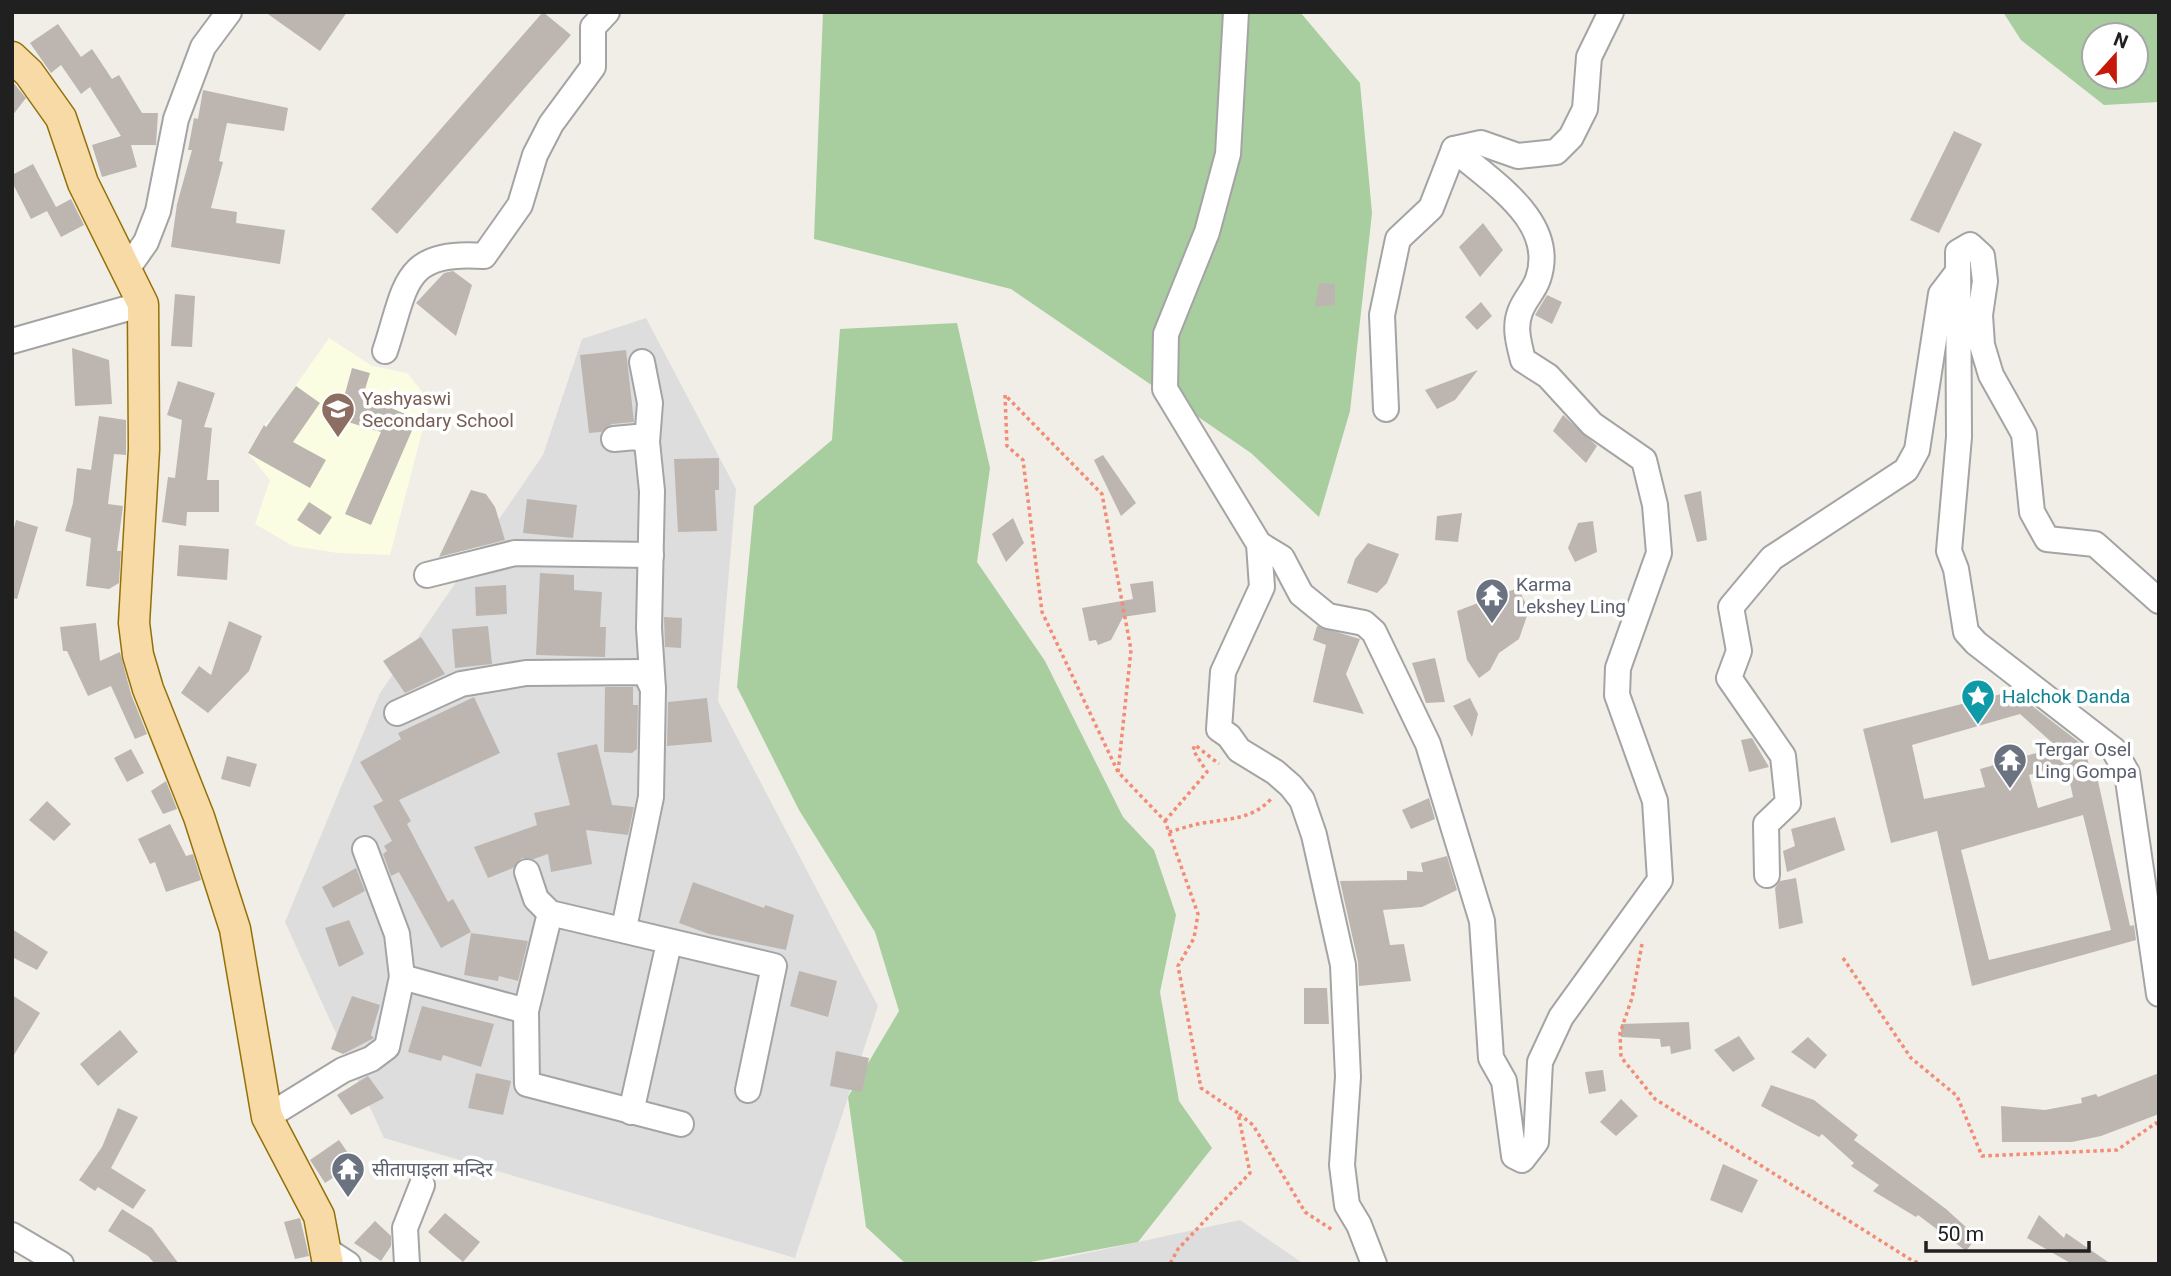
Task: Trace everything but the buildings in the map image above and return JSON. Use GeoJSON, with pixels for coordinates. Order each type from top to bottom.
{"type":"FeatureCollection","features":[{"type":"Feature","properties":{"kind":"main road"},"geometry":{"type":"LineString","coordinates":[[12,57],[29,73],[61,118],[83,183],[143,304],[144,449],[134,623],[138,655],[148,689],[199,817],[235,929],[267,1117],[319,1216],[335,1259]]}},
{"type":"Feature","properties":{"kind":"street"},"geometry":{"type":"LineString","coordinates":[[125,272],[146,242],[158,211],[176,118],[194,69],[203,47],[229,12]]}},
{"type":"Feature","properties":{"kind":"street"},"geometry":{"type":"LineString","coordinates":[[385,351],[412,272],[426,261],[437,258],[458,254],[484,256],[520,205],[535,155],[551,124],[593,67],[593,27],[607,12]]}},
{"type":"Feature","properties":{"kind":"street"},"geometry":{"type":"LineString","coordinates":[[1236,12],[1228,154],[1207,232],[1166,334],[1166,389],[1259,544],[1262,587],[1223,672],[1219,729],[1229,736],[1239,750],[1286,781],[1302,800],[1314,835],[1343,965],[1348,1077],[1342,1165],[1347,1205],[1359,1225],[1374,1264]]}},
{"type":"Feature","properties":{"kind":"street"},"geometry":{"type":"LineString","coordinates":[[1454,149],[1481,143],[1518,156],[1556,152],[1571,137],[1585,109],[1590,57],[1611,12]]}},
{"type":"Feature","properties":{"kind":"street"},"geometry":{"type":"LineString","coordinates":[[1259,544],[1282,558],[1301,594],[1328,616],[1364,623],[1374,632],[1428,744],[1482,920],[1492,1058],[1504,1081],[1514,1156],[1522,1160],[1536,1142],[1540,1062],[1561,1017],[1660,880],[1655,801],[1617,695],[1618,668],[1659,553],[1655,505],[1644,460],[1592,424],[1548,376],[1523,360],[1517,335],[1519,313],[1538,281],[1542,260],[1537,228],[1518,206],[1454,149]]}},
{"type":"Feature","properties":{"kind":"street"},"geometry":{"type":"LineString","coordinates":[[1386,409],[1382,315],[1398,239],[1431,208],[1454,149]]}},
{"type":"Feature","properties":{"kind":"street"},"geometry":{"type":"LineString","coordinates":[[2159,601],[2095,544],[2047,539],[2032,512],[2024,434],[1991,375],[1982,345],[1980,315],[1985,281],[1983,256],[1970,245],[1958,252],[1959,437],[1949,551],[1956,569],[1966,632],[1976,643],[2114,750],[2127,773],[2159,994]]}},
{"type":"Feature","properties":{"kind":"street"},"geometry":{"type":"LineString","coordinates":[[1767,875],[1766,824],[1788,803],[1783,756],[1728,678],[1739,651],[1731,607],[1772,558],[1906,470],[1917,450],[1941,294],[1957,272]]}},
{"type":"Feature","properties":{"kind":"street"},"geometry":{"type":"LineString","coordinates":[[12,341],[143,304]]}},
{"type":"Feature","properties":{"kind":"street"},"geometry":{"type":"LineString","coordinates":[[624,929],[651,797],[653,689],[649,628],[652,491],[647,442],[650,403],[642,362]]}},
{"type":"Feature","properties":{"kind":"street"},"geometry":{"type":"LineString","coordinates":[[614,439],[636,437],[647,442]]}},
{"type":"Feature","properties":{"kind":"street"},"geometry":{"type":"LineString","coordinates":[[426,575],[514,553],[651,555]]}},
{"type":"Feature","properties":{"kind":"street"},"geometry":{"type":"LineString","coordinates":[[397,713],[461,684],[526,673],[645,672],[653,689]]}},
{"type":"Feature","properties":{"kind":"street"},"geometry":{"type":"LineString","coordinates":[[267,1117],[343,1070],[371,1059],[387,1047],[402,977],[397,934],[365,849]]}},
{"type":"Feature","properties":{"kind":"street"},"geometry":{"type":"LineString","coordinates":[[527,872],[536,899],[550,913],[774,966],[748,1090]]}},
{"type":"Feature","properties":{"kind":"street"},"geometry":{"type":"LineString","coordinates":[[550,913],[526,1011],[527,1084],[681,1124]]}},
{"type":"Feature","properties":{"kind":"street"},"geometry":{"type":"LineString","coordinates":[[631,1112],[669,943]]}},
{"type":"Feature","properties":{"kind":"street"},"geometry":{"type":"LineString","coordinates":[[402,977],[526,1011]]}},
{"type":"Feature","properties":{"kind":"street"},"geometry":{"type":"LineString","coordinates":[[407,1264],[405,1228],[422,1185]]}},
{"type":"Feature","properties":{"kind":"street"},"geometry":{"type":"LineString","coordinates":[[12,1235],[61,1264]]}},
{"type":"Feature","properties":{"kind":"path"},"geometry":{"type":"LineString","coordinates":[[1118,772],[1131,650],[1102,494],[1004,396],[1007,446],[1023,460],[1042,612],[1118,772],[1165,821],[1198,914],[1194,938],[1178,966],[1201,1088],[1253,1125],[1306,1212],[1341,1235]]}},
{"type":"Feature","properties":{"kind":"path"},"geometry":{"type":"LineString","coordinates":[[1165,821],[1207,772],[1193,750],[1195,745],[1219,764],[1239,750]]}},
{"type":"Feature","properties":{"kind":"path"},"geometry":{"type":"LineString","coordinates":[[1169,832],[1202,823],[1225,822],[1262,809],[1286,781]]}},
{"type":"Feature","properties":{"kind":"path"},"geometry":{"type":"LineString","coordinates":[[1643,907],[1642,955],[1620,1033],[1621,1056],[1655,1099],[1913,1261],[1922,1264]]}},
{"type":"Feature","properties":{"kind":"path"},"geometry":{"type":"LineString","coordinates":[[1843,958],[1911,1058],[1957,1096],[1982,1156],[2116,1150],[2155,1123],[2159,1125]]}},
{"type":"Feature","properties":{"kind":"path"},"geometry":{"type":"LineString","coordinates":[[1170,1264],[1178,1249],[1250,1173],[1238,1113]]}},
{"type":"Feature","properties":{"kind":"shaded area"},"geometry":{"type":"Polygon","coordinates":[[[646,318],[736,489],[718,701],[878,1006],[795,1258],[384,1138],[285,922],[380,693],[543,455],[582,339],[646,318]]]}},
{"type":"Feature","properties":{"kind":"shaded area","name":"Yashyaswi Secondary School"},"geometry":{"type":"Polygon","coordinates":[[[329,338],[372,366],[407,373],[430,401],[390,555],[338,553],[293,546],[255,524],[270,480],[248,453],[264,425],[273,418],[329,338]]]}},
{"type":"Feature","properties":{"kind":"shaded area"},"geometry":{"type":"Polygon","coordinates":[[[1240,1220],[1304,1264],[1036,1264],[1240,1220]]]}},
{"type":"Feature","properties":{"kind":"green space"},"geometry":{"type":"Polygon","coordinates":[[[823,12],[1300,12],[1360,83],[1372,213],[1350,411],[1319,517],[1251,453],[1011,289],[814,239],[823,12]]]}},
{"type":"Feature","properties":{"kind":"green space"},"geometry":{"type":"Polygon","coordinates":[[[2003,12],[2159,12],[2159,102],[2104,105],[2086,91],[2150,91],[2150,21],[2080,21],[2080,86],[2021,40],[2003,12]]]}},
{"type":"Feature","properties":{"kind":"green space"},"geometry":{"type":"Polygon","coordinates":[[[957,323],[990,468],[977,562],[1045,661],[1123,817],[1154,850],[1176,915],[1160,992],[1179,1101],[1212,1148],[1138,1242],[1020,1264],[906,1264],[866,1227],[848,1097],[899,1011],[875,932],[799,810],[737,687],[754,506],[832,440],[840,329],[957,323]]]}},
{"type":"Feature","properties":{"kind":"place","name":"Yashyaswi Secondary School"},"geometry":{"type":"Point","coordinates":[338,439]}},
{"type":"Feature","properties":{"kind":"place","name":"Karma Lekshey Ling"},"geometry":{"type":"Point","coordinates":[1492,625]}},
{"type":"Feature","properties":{"kind":"place","name":"Halchok Danda"},"geometry":{"type":"Point","coordinates":[1978,726]}},
{"type":"Feature","properties":{"kind":"place","name":"Tergar Osel Ling Gompa"},"geometry":{"type":"Point","coordinates":[2010,790]}},
{"type":"Feature","properties":{"kind":"place","name":"सीतापाइला मन्दिर"},"geometry":{"type":"Point","coordinates":[348,1199]}}]}
